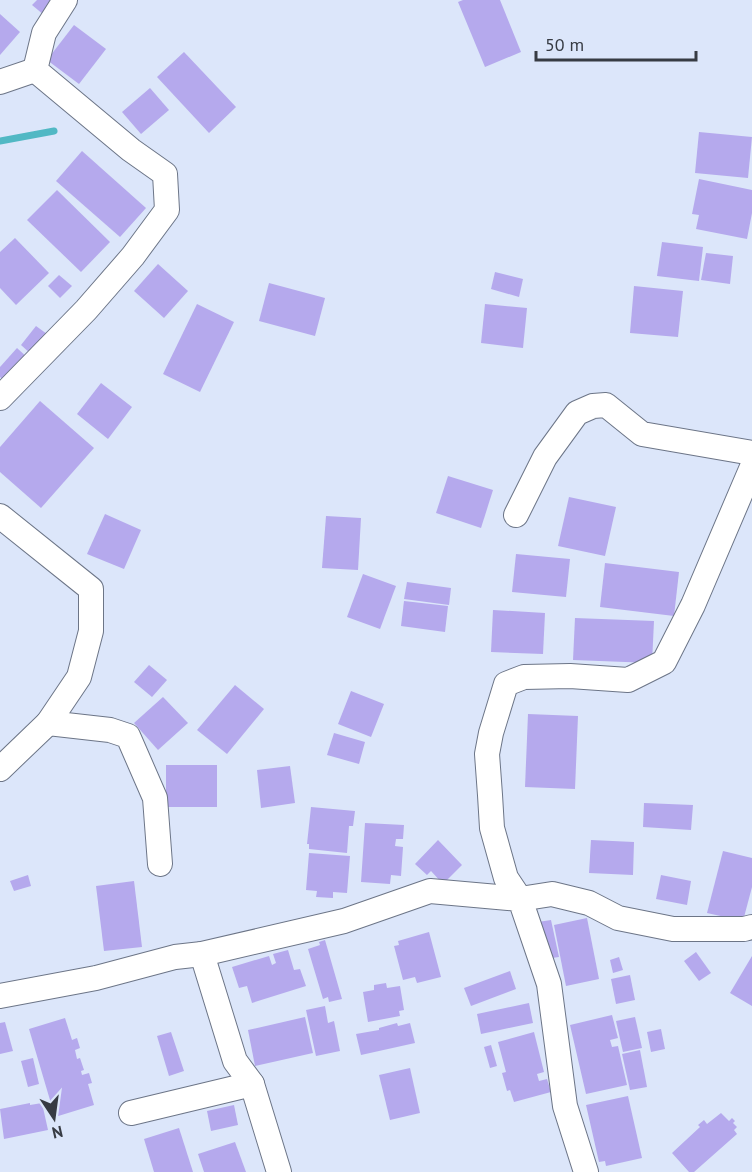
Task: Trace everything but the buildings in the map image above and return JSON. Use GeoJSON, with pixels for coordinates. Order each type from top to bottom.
{"type":"FeatureCollection","features":[{"type":"Feature","properties":{"kind":"street"},"geometry":{"type":"LineString","coordinates":[[35,70],[44,33],[65,0]]}},
{"type":"Feature","properties":{"kind":"street"},"geometry":{"type":"LineString","coordinates":[[0,82],[35,70]]}},
{"type":"Feature","properties":{"kind":"street"},"geometry":{"type":"LineString","coordinates":[[0,398],[86,310],[167,210],[165,174],[130,150],[35,70]]}},
{"type":"Feature","properties":{"kind":"street"},"geometry":{"type":"LineString","coordinates":[[516,515],[545,457],[578,413],[593,406],[606,405],[642,434],[752,453]]}},
{"type":"Feature","properties":{"kind":"street"},"geometry":{"type":"LineString","coordinates":[[586,1172],[565,1106],[549,984],[520,899],[506,878],[492,828],[487,754],[491,733],[506,684],[524,677],[570,676],[628,680],[664,662],[693,605],[752,466]]}},
{"type":"Feature","properties":{"kind":"street"},"geometry":{"type":"LineString","coordinates":[[0,516],[91,589],[91,632],[79,677],[48,723],[0,769]]}},
{"type":"Feature","properties":{"kind":"street"},"geometry":{"type":"LineString","coordinates":[[48,723],[110,730],[128,736],[154,798],[160,864]]}},
{"type":"Feature","properties":{"kind":"street"},"geometry":{"type":"LineString","coordinates":[[0,996],[96,978],[175,957],[202,954],[344,921],[430,891],[520,899],[552,894],[589,903],[618,918],[673,929],[744,930],[752,927]]}},
{"type":"Feature","properties":{"kind":"street"},"geometry":{"type":"LineString","coordinates":[[202,954],[235,1061],[252,1084],[279,1172]]}},
{"type":"Feature","properties":{"kind":"street"},"geometry":{"type":"LineString","coordinates":[[131,1113],[252,1084]]}},
{"type":"Feature","properties":{"kind":"waterway"},"geometry":{"type":"LineString","coordinates":[[0,141],[54,131]]}}]}
